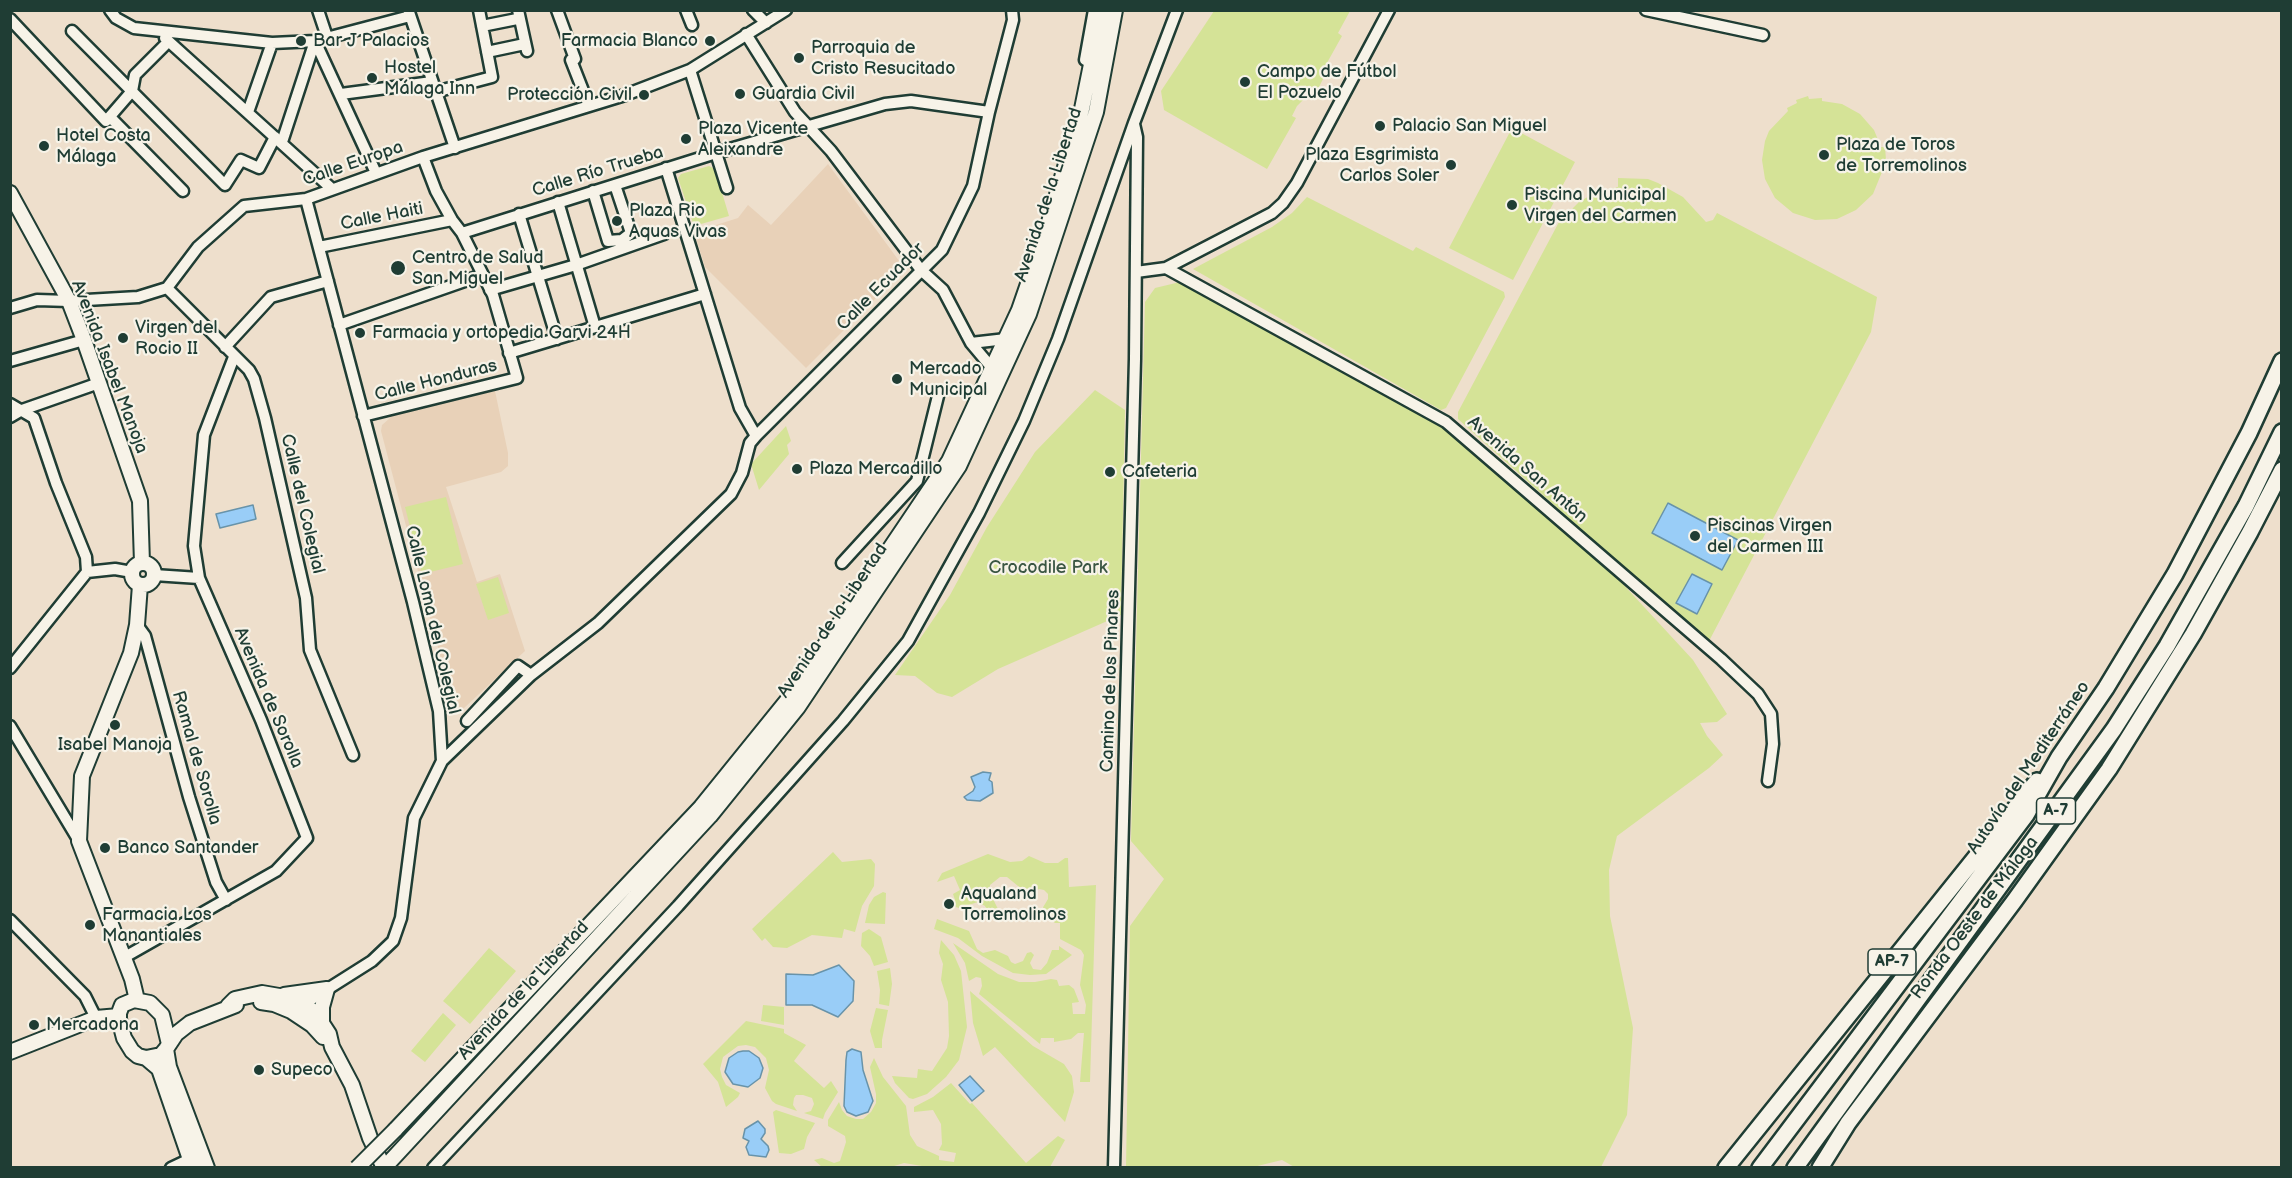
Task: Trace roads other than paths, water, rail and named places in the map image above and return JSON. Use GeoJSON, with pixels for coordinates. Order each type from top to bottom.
{"type":"FeatureCollection","features":[{"type":"Feature","properties":{"kind":"highway","name":"Autovía del Mediterráneo"},"geometry":{"type":"LineString","coordinates":[[1760,1167],[2026,815],[2059,757],[2106,688],[2175,573],[2249,433],[2282,361]]}},
{"type":"Feature","properties":{"kind":"highway","name":"A-7"},"geometry":{"type":"LineString","coordinates":[[1796,1167],[2114,729],[2172,637],[2246,506],[2282,432]]}},
{"type":"Feature","properties":{"kind":"highway","name":"Ronda Oeste de Málaga"},"geometry":{"type":"LineString","coordinates":[[1820,1167],[1848,1123],[2014,900],[2121,750],[2193,634],[2282,470]]}},
{"type":"Feature","properties":{"kind":"highway","name":"Ronda Oeste de Málaga"},"geometry":{"type":"LineString","coordinates":[[1726,1167],[2016,805],[2059,757]]}},
{"type":"Feature","properties":{"kind":"main road","name":"Avenida de la Libertad"},"geometry":{"type":"LineString","coordinates":[[357,1167],[395,1130],[701,807],[790,698],[949,461],[1019,310],[1047,229],[1083,109],[1102,10]]}},
{"type":"Feature","properties":{"kind":"main road","name":"Avenida de la Libertad"},"geometry":{"type":"LineString","coordinates":[[384,1167],[710,816],[798,707],[959,466],[1029,314],[1096,112],[1115,10]]}},
{"type":"Feature","properties":{"kind":"main road","name":"Avenida Isabel Manoja"},"geometry":{"type":"LineString","coordinates":[[10,193],[69,301],[140,501],[137,567]]}},
{"type":"Feature","properties":{"kind":"main road"},"geometry":{"type":"LineString","coordinates":[[151,566],[154,575],[150,583],[140,585],[134,580],[137,567],[151,566]]}},
{"type":"Feature","properties":{"kind":"main road"},"geometry":{"type":"LineString","coordinates":[[137,1000],[132,979],[79,841],[82,776],[131,653],[137,625],[140,585]]}},
{"type":"Feature","properties":{"kind":"main road"},"geometry":{"type":"LineString","coordinates":[[276,995],[327,989],[319,1026]]}},
{"type":"Feature","properties":{"kind":"main road"},"geometry":{"type":"LineString","coordinates":[[228,1006],[235,999],[246,996],[262,993],[276,995],[304,1005],[316,1014],[319,1026]]}},
{"type":"Feature","properties":{"kind":"main road"},"geometry":{"type":"LineString","coordinates":[[146,1058],[161,1055],[176,1034],[190,1023],[228,1006],[266,999],[295,1008],[304,1005]]}},
{"type":"Feature","properties":{"kind":"main road"},"geometry":{"type":"LineString","coordinates":[[190,1023],[162,1016],[150,1004],[137,1000],[122,1005],[119,1016],[120,1027],[127,1044],[138,1056],[146,1058],[159,1068],[191,1163]]}},
{"type":"Feature","properties":{"kind":"main road"},"geometry":{"type":"LineString","coordinates":[[253,1002],[268,1003],[284,1008],[319,1026],[329,1034],[332,1047],[352,1085],[370,1138],[384,1167]]}},
{"type":"Feature","properties":{"kind":"main road"},"geometry":{"type":"LineString","coordinates":[[10,1052],[96,1018],[119,1016]]}},
{"type":"Feature","properties":{"kind":"main road"},"geometry":{"type":"LineString","coordinates":[[162,1016],[169,1067],[207,1167]]}},
{"type":"Feature","properties":{"kind":"street"},"geometry":{"type":"LineString","coordinates":[[110,10],[116,18],[134,28],[272,43],[315,41],[409,13],[455,148]]}},
{"type":"Feature","properties":{"kind":"street"},"geometry":{"type":"LineString","coordinates":[[318,10],[327,37]]}},
{"type":"Feature","properties":{"kind":"street"},"geometry":{"type":"LineString","coordinates":[[341,94],[434,87],[492,76],[480,10]]}},
{"type":"Feature","properties":{"kind":"street"},"geometry":{"type":"LineString","coordinates":[[557,10],[589,106]]}},
{"type":"Feature","properties":{"kind":"street"},"geometry":{"type":"LineString","coordinates":[[686,10],[692,25]]}},
{"type":"Feature","properties":{"kind":"street"},"geometry":{"type":"LineString","coordinates":[[753,10],[766,23]]}},
{"type":"Feature","properties":{"kind":"street","name":"Calle Europa"},"geometry":{"type":"LineString","coordinates":[[167,288],[198,247],[244,206],[306,199],[423,157],[589,106],[690,70],[786,10]]}},
{"type":"Feature","properties":{"kind":"street","name":"Calle Ecuador"},"geometry":{"type":"LineString","coordinates":[[442,761],[531,675],[598,622],[731,494],[742,473],[750,443],[756,436],[942,249],[973,186],[989,111],[1013,20],[1012,10]]}},
{"type":"Feature","properties":{"kind":"street"},"geometry":{"type":"LineString","coordinates":[[1083,109],[1078,97],[1094,10]]}},
{"type":"Feature","properties":{"kind":"street"},"geometry":{"type":"LineString","coordinates":[[1110,35],[1117,26],[1120,10]]}},
{"type":"Feature","properties":{"kind":"street"},"geometry":{"type":"LineString","coordinates":[[433,1167],[678,906],[843,721],[908,641],[979,513],[1024,421],[1058,339],[1134,123],[1177,10]]}},
{"type":"Feature","properties":{"kind":"street"},"geometry":{"type":"LineString","coordinates":[[1136,272],[1166,268],[1272,213],[1283,203],[1297,183],[1389,10]]}},
{"type":"Feature","properties":{"kind":"street"},"geometry":{"type":"LineString","coordinates":[[1646,10],[1763,35]]}},
{"type":"Feature","properties":{"kind":"street"},"geometry":{"type":"LineString","coordinates":[[482,26],[520,13],[524,48],[487,52]]}},
{"type":"Feature","properties":{"kind":"street"},"geometry":{"type":"LineString","coordinates":[[10,19],[106,121],[132,91],[135,75],[168,42]]}},
{"type":"Feature","properties":{"kind":"street"},"geometry":{"type":"LineString","coordinates":[[159,30],[168,42],[279,139],[332,189]]}},
{"type":"Feature","properties":{"kind":"street"},"geometry":{"type":"LineString","coordinates":[[72,31],[225,185],[241,160],[259,168],[279,139],[315,41]]}},
{"type":"Feature","properties":{"kind":"street"},"geometry":{"type":"LineString","coordinates":[[746,34],[795,112],[831,151],[921,270],[943,290],[971,343],[992,368]]}},
{"type":"Feature","properties":{"kind":"street"},"geometry":{"type":"LineString","coordinates":[[315,41],[376,173]]}},
{"type":"Feature","properties":{"kind":"street"},"geometry":{"type":"LineString","coordinates":[[248,112],[272,43]]}},
{"type":"Feature","properties":{"kind":"street"},"geometry":{"type":"LineString","coordinates":[[690,70],[727,188]]}},
{"type":"Feature","properties":{"kind":"street","name":"Calle Río Trueba"},"geometry":{"type":"LineString","coordinates":[[462,233],[666,168],[885,104],[911,101],[989,111]]}},
{"type":"Feature","properties":{"kind":"street"},"geometry":{"type":"LineString","coordinates":[[110,117],[183,191]]}},
{"type":"Feature","properties":{"kind":"street","name":"Camino de los Pinares"},"geometry":{"type":"LineString","coordinates":[[1114,1167],[1131,572],[1137,137],[1134,123]]}},
{"type":"Feature","properties":{"kind":"street"},"geometry":{"type":"LineString","coordinates":[[423,157],[436,191],[462,233],[490,290],[509,353],[705,294]]}},
{"type":"Feature","properties":{"kind":"street"},"geometry":{"type":"LineString","coordinates":[[666,168],[740,408],[756,436]]}},
{"type":"Feature","properties":{"kind":"street"},"geometry":{"type":"LineString","coordinates":[[593,191],[608,241],[622,240],[631,233],[615,185]]}},
{"type":"Feature","properties":{"kind":"street","name":"Calle Loma del Colegial"},"geometry":{"type":"LineString","coordinates":[[304,1005],[372,961],[393,941],[401,918],[414,818],[442,761],[439,711],[413,602],[306,199]]}},
{"type":"Feature","properties":{"kind":"street"},"geometry":{"type":"LineString","coordinates":[[558,202],[595,327]]}},
{"type":"Feature","properties":{"kind":"street"},"geometry":{"type":"LineString","coordinates":[[519,214],[557,339]]}},
{"type":"Feature","properties":{"kind":"street","name":"Calle Haiti"},"geometry":{"type":"LineString","coordinates":[[319,247],[452,220]]}},
{"type":"Feature","properties":{"kind":"street"},"geometry":{"type":"LineString","coordinates":[[490,290],[576,265],[664,234]]}},
{"type":"Feature","properties":{"kind":"street","name":"Avenida San Antón"},"geometry":{"type":"LineString","coordinates":[[1166,268],[1446,422],[1721,658],[1758,694],[1771,714],[1773,744],[1768,781]]}},
{"type":"Feature","properties":{"kind":"street"},"geometry":{"type":"LineString","coordinates":[[339,325],[482,275]]}},
{"type":"Feature","properties":{"kind":"street"},"geometry":{"type":"LineString","coordinates":[[225,347],[271,297],[328,281]]}},
{"type":"Feature","properties":{"kind":"street"},"geometry":{"type":"LineString","coordinates":[[10,308],[37,300],[69,301],[138,297],[167,288]]}},
{"type":"Feature","properties":{"kind":"street","name":"Calle del Colegial"},"geometry":{"type":"LineString","coordinates":[[167,288],[249,370],[263,408],[306,598],[309,650],[353,755]]}},
{"type":"Feature","properties":{"kind":"street"},"geometry":{"type":"LineString","coordinates":[[971,343],[1005,339]]}},
{"type":"Feature","properties":{"kind":"street"},"geometry":{"type":"LineString","coordinates":[[11,359],[84,340]]}},
{"type":"Feature","properties":{"kind":"street","name":"Calle Honduras"},"geometry":{"type":"LineString","coordinates":[[363,416],[518,378],[509,353]]}},
{"type":"Feature","properties":{"kind":"street","name":"Avenida de Sorolla"},"geometry":{"type":"LineString","coordinates":[[123,958],[276,871],[307,838],[261,720],[199,578],[194,546],[204,435],[234,357]]}},
{"type":"Feature","properties":{"kind":"street"},"geometry":{"type":"LineString","coordinates":[[10,417],[22,410],[99,383]]}},
{"type":"Feature","properties":{"kind":"street"},"geometry":{"type":"LineString","coordinates":[[842,563],[917,481],[939,392]]}},
{"type":"Feature","properties":{"kind":"street"},"geometry":{"type":"LineString","coordinates":[[10,404],[34,418],[56,483],[86,558],[87,572],[10,668]]}},
{"type":"Feature","properties":{"kind":"street"},"geometry":{"type":"LineString","coordinates":[[87,572],[137,567]]}},
{"type":"Feature","properties":{"kind":"street"},"geometry":{"type":"LineString","coordinates":[[154,575],[199,578]]}},
{"type":"Feature","properties":{"kind":"street","name":"Ramal de Sorolla"},"geometry":{"type":"LineString","coordinates":[[137,625],[145,636],[189,797],[216,882],[226,900]]}},
{"type":"Feature","properties":{"kind":"street"},"geometry":{"type":"LineString","coordinates":[[466,721],[518,666],[531,675]]}},
{"type":"Feature","properties":{"kind":"street"},"geometry":{"type":"LineString","coordinates":[[10,726],[79,841]]}},
{"type":"Feature","properties":{"kind":"street"},"geometry":{"type":"LineString","coordinates":[[10,920],[85,996],[96,1018]]}},
{"type":"Feature","properties":{"kind":"street"},"geometry":{"type":"LineString","coordinates":[[171,1167],[191,1163]]}},
{"type":"Feature","properties":{"kind":"water","name":"Piscinas Virgen del Carmen III"},"geometry":{"type":"Polygon","coordinates":[[[1668,503],[1738,540],[1722,570],[1652,533],[1668,503]]]}},
{"type":"Feature","properties":{"kind":"water"},"geometry":{"type":"Polygon","coordinates":[[[253,505],[256,519],[220,528],[216,514],[253,505]]]}},
{"type":"Feature","properties":{"kind":"water","name":"Piscinas Virgen del Carmen III"},"geometry":{"type":"Polygon","coordinates":[[[1692,574],[1712,584],[1697,614],[1676,603],[1692,574]]]}},
{"type":"Feature","properties":{"kind":"water"},"geometry":{"type":"Polygon","coordinates":[[[983,772],[991,773],[989,780],[992,782],[993,793],[980,801],[967,800],[964,797],[975,787],[971,777],[983,772]]]}},
{"type":"Feature","properties":{"kind":"water"},"geometry":{"type":"Polygon","coordinates":[[[839,965],[854,981],[853,1001],[838,1017],[812,1005],[786,1005],[786,974],[813,975],[839,965]]]}},
{"type":"Feature","properties":{"kind":"water"},"geometry":{"type":"Polygon","coordinates":[[[852,1049],[861,1052],[863,1070],[873,1101],[868,1112],[856,1116],[847,1112],[844,1106],[847,1052],[852,1049]]]}},
{"type":"Feature","properties":{"kind":"water"},"geometry":{"type":"Polygon","coordinates":[[[743,1051],[749,1051],[759,1058],[763,1068],[760,1078],[748,1087],[733,1084],[725,1072],[729,1058],[743,1051]]]}},
{"type":"Feature","properties":{"kind":"water"},"geometry":{"type":"Polygon","coordinates":[[[970,1076],[984,1091],[972,1101],[959,1085],[970,1076]]]}},
{"type":"Feature","properties":{"kind":"water"},"geometry":{"type":"Polygon","coordinates":[[[758,1121],[765,1129],[761,1139],[768,1146],[766,1157],[749,1155],[746,1147],[749,1141],[743,1138],[745,1129],[758,1121]]]}},
{"type":"Feature","properties":{"kind":"place","name":"Bar J Palacios"},"geometry":{"type":"Point","coordinates":[301,41]}},
{"type":"Feature","properties":{"kind":"place","name":"Farmacia Blanco"},"geometry":{"type":"Point","coordinates":[710,41]}},
{"type":"Feature","properties":{"kind":"place","name":"Parroquia de Cristo Resucitado"},"geometry":{"type":"Point","coordinates":[799,58]}},
{"type":"Feature","properties":{"kind":"place","name":"Hostel Málaga Inn"},"geometry":{"type":"Point","coordinates":[372,78]}},
{"type":"Feature","properties":{"kind":"place","name":"Campo de Fútbol El Pozuelo"},"geometry":{"type":"Point","coordinates":[1245,82]}},
{"type":"Feature","properties":{"kind":"place","name":"Guardia Civil"},"geometry":{"type":"Point","coordinates":[740,94]}},
{"type":"Feature","properties":{"kind":"place","name":"Protección Civil"},"geometry":{"type":"Point","coordinates":[644,95]}},
{"type":"Feature","properties":{"kind":"place","name":"Palacio San Miguel"},"geometry":{"type":"Point","coordinates":[1380,126]}},
{"type":"Feature","properties":{"kind":"place","name":"Plaza Vicente Aleixandre"},"geometry":{"type":"Point","coordinates":[686,139]}},
{"type":"Feature","properties":{"kind":"place","name":"Hotel Costa Málaga"},"geometry":{"type":"Point","coordinates":[44,146]}},
{"type":"Feature","properties":{"kind":"place","name":"Plaza de Toros de Torremolinos"},"geometry":{"type":"Point","coordinates":[1824,155]}},
{"type":"Feature","properties":{"kind":"place","name":"Plaza Esgrimista Carlos Soler"},"geometry":{"type":"Point","coordinates":[1451,165]}},
{"type":"Feature","properties":{"kind":"place","name":"Piscina Municipal Virgen del Carmen"},"geometry":{"type":"Point","coordinates":[1512,205]}},
{"type":"Feature","properties":{"kind":"place","name":"Plaza Rio Aquas Vivas"},"geometry":{"type":"Point","coordinates":[617,221]}},
{"type":"Feature","properties":{"kind":"place","name":"Centro de Salud San Miguel"},"geometry":{"type":"Point","coordinates":[398,268]}},
{"type":"Feature","properties":{"kind":"place","name":"Farmacia y ortopedia Garvi 24H"},"geometry":{"type":"Point","coordinates":[360,333]}},
{"type":"Feature","properties":{"kind":"place","name":"Virgen del Rocio II"},"geometry":{"type":"Point","coordinates":[123,338]}},
{"type":"Feature","properties":{"kind":"place","name":"Mercado Municipal"},"geometry":{"type":"Point","coordinates":[897,379]}},
{"type":"Feature","properties":{"kind":"place","name":"Plaza Mercadillo"},"geometry":{"type":"Point","coordinates":[797,469]}},
{"type":"Feature","properties":{"kind":"place","name":"Cafeteria"},"geometry":{"type":"Point","coordinates":[1110,472]}},
{"type":"Feature","properties":{"kind":"place","name":"Piscinas Virgen del Carmen III"},"geometry":{"type":"Point","coordinates":[1695,536]}},
{"type":"Feature","properties":{"kind":"place","name":"Isabel Manoja"},"geometry":{"type":"Point","coordinates":[115,725]}},
{"type":"Feature","properties":{"kind":"place","name":"Banco Santander"},"geometry":{"type":"Point","coordinates":[105,848]}},
{"type":"Feature","properties":{"kind":"place","name":"Aqualand Torremolinos"},"geometry":{"type":"Point","coordinates":[949,904]}},
{"type":"Feature","properties":{"kind":"place","name":"Farmacia Los Manantiales"},"geometry":{"type":"Point","coordinates":[90,925]}},
{"type":"Feature","properties":{"kind":"place","name":"Mercadona"},"geometry":{"type":"Point","coordinates":[34,1025]}},
{"type":"Feature","properties":{"kind":"place","name":"Supeco"},"geometry":{"type":"Point","coordinates":[259,1070]}},
{"type":"Feature","properties":{"kind":"park label","name":"Crocodile Park"},"geometry":{"type":"Point","coordinates":[1048,568]}}]}
